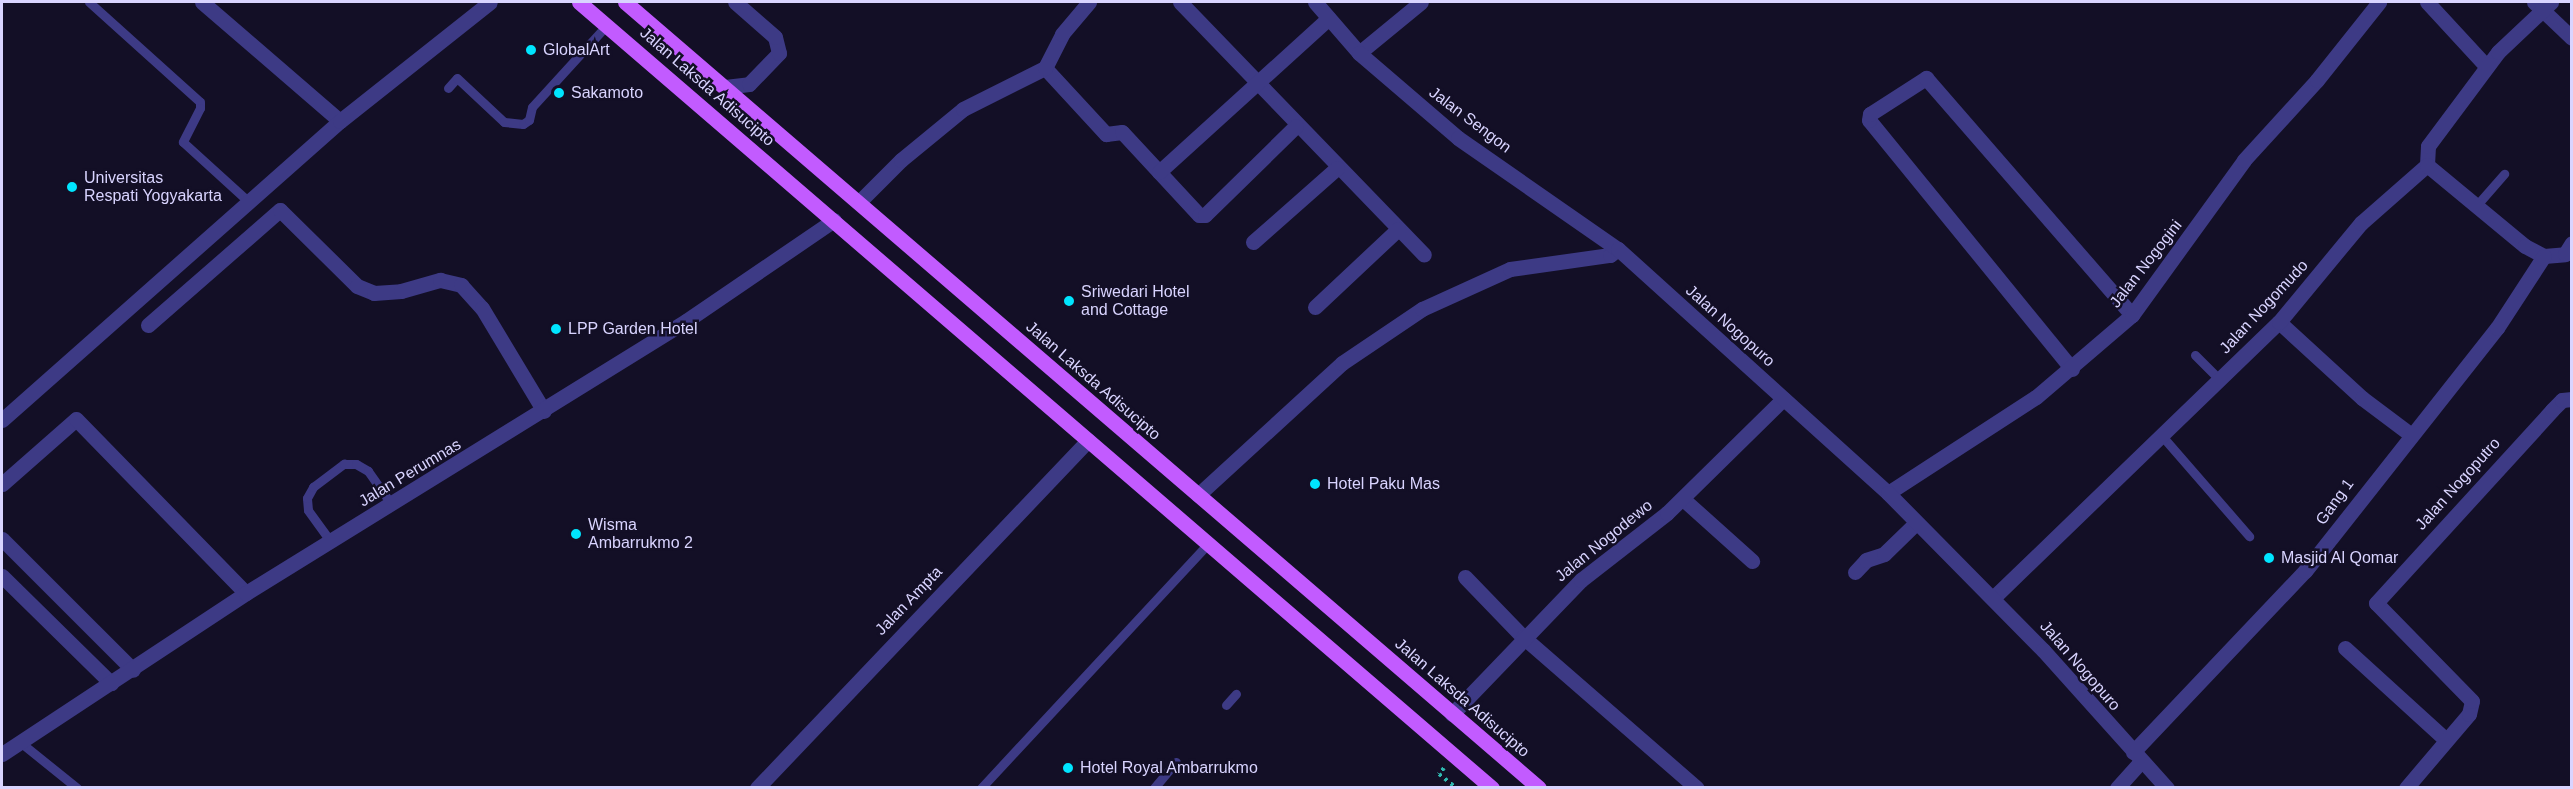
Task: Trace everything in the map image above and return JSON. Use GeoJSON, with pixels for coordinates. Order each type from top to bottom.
{"type":"FeatureCollection","features":[{"type":"Feature","properties":{"kind":"main road","name":"Jalan Laksda Adisucipto"},"geometry":{"type":"LineString","coordinates":[[579,2],[1492,788]]}},
{"type":"Feature","properties":{"kind":"main road","name":"Jalan Laksda Adisucipto"},"geometry":{"type":"LineString","coordinates":[[625,2],[1539,788]]}},
{"type":"Feature","properties":{"kind":"street"},"geometry":{"type":"LineString","coordinates":[[202,2],[340,121]]}},
{"type":"Feature","properties":{"kind":"street"},"geometry":{"type":"LineString","coordinates":[[2,420],[340,121],[490,2]]}},
{"type":"Feature","properties":{"kind":"street"},"geometry":{"type":"LineString","coordinates":[[725,87],[749,84],[779,53],[775,38],[735,2]]}},
{"type":"Feature","properties":{"kind":"street"},"geometry":{"type":"LineString","coordinates":[[859,202],[901,160],[963,109],[1045,68],[1062,34],[1089,2]]}},
{"type":"Feature","properties":{"kind":"street"},"geometry":{"type":"LineString","coordinates":[[1180,2],[1296,126],[1424,255]]}},
{"type":"Feature","properties":{"kind":"street","name":"Jalan Sengon"},"geometry":{"type":"LineString","coordinates":[[1315,2],[1359,53],[1458,138],[1618,249]]}},
{"type":"Feature","properties":{"kind":"street"},"geometry":{"type":"LineString","coordinates":[[1359,53],[1421,2]]}},
{"type":"Feature","properties":{"kind":"street","name":"Jalan Nogogini"},"geometry":{"type":"LineString","coordinates":[[1888,493],[2036,397],[2072,369],[2132,315],[2244,160],[2318,80],[2379,2]]}},
{"type":"Feature","properties":{"kind":"street"},"geometry":{"type":"LineString","coordinates":[[2427,2],[2487,67]]}},
{"type":"Feature","properties":{"kind":"street"},"geometry":{"type":"LineString","coordinates":[[2569,252],[2544,256],[2476,206],[2427,165],[2428,146],[2487,67],[2543,4],[2571,38]]}},
{"type":"Feature","properties":{"kind":"street"},"geometry":{"type":"LineString","coordinates":[[1159,172],[1329,18]]}},
{"type":"Feature","properties":{"kind":"street"},"geometry":{"type":"LineString","coordinates":[[1045,68],[1106,134],[1122,132],[1195,212],[1204,215],[1296,126]]}},
{"type":"Feature","properties":{"kind":"street"},"geometry":{"type":"LineString","coordinates":[[2072,369],[1869,120],[1870,114],[1926,78],[2132,315]]}},
{"type":"Feature","properties":{"kind":"street","name":"Jalan Nogomudo"},"geometry":{"type":"LineString","coordinates":[[1993,598],[2279,322],[2361,223],[2427,165]]}},
{"type":"Feature","properties":{"kind":"street"},"geometry":{"type":"LineString","coordinates":[[1253,242],[1337,168]]}},
{"type":"Feature","properties":{"kind":"street"},"geometry":{"type":"LineString","coordinates":[[148,325],[280,210],[357,286],[374,293],[400,291],[441,280],[461,285],[482,308],[544,411]]}},
{"type":"Feature","properties":{"kind":"street","name":"Jalan Perumnas"},"geometry":{"type":"LineString","coordinates":[[2,754],[133,670],[246,593],[392,505],[686,321],[834,220]]}},
{"type":"Feature","properties":{"kind":"street"},"geometry":{"type":"LineString","coordinates":[[1315,307],[1398,229]]}},
{"type":"Feature","properties":{"kind":"street"},"geometry":{"type":"LineString","coordinates":[[1198,495],[1342,363],[1422,309],[1510,269],[1610,255],[1618,249]]}},
{"type":"Feature","properties":{"kind":"street","name":"Jalan Nogopuro"},"geometry":{"type":"LineString","coordinates":[[1618,249],[1888,493],[1993,598],[2167,788]]}},
{"type":"Feature","properties":{"kind":"street","name":"Gang 1"},"geometry":{"type":"LineString","coordinates":[[2117,788],[2137,757],[2305,571],[2410,434],[2497,328],[2544,256]]}},
{"type":"Feature","properties":{"kind":"street"},"geometry":{"type":"LineString","coordinates":[[2279,322],[2362,398],[2410,434]]}},
{"type":"Feature","properties":{"kind":"street","name":"Jalan Nogodewo"},"geometry":{"type":"LineString","coordinates":[[1452,714],[1581,580],[1683,499],[1783,399]]}},
{"type":"Feature","properties":{"kind":"street","name":"Jalan Nogoputro"},"geometry":{"type":"LineString","coordinates":[[2406,788],[2446,743],[2445,739],[2469,714],[2472,701],[2376,603],[2552,410],[2562,400],[2571,399]]}},
{"type":"Feature","properties":{"kind":"street"},"geometry":{"type":"LineString","coordinates":[[2,484],[76,419],[246,593]]}},
{"type":"Feature","properties":{"kind":"street","name":"Jalan Ampta"},"geometry":{"type":"LineString","coordinates":[[757,788],[1088,440]]}},
{"type":"Feature","properties":{"kind":"street"},"geometry":{"type":"LineString","coordinates":[[1683,499],[1752,561]]}},
{"type":"Feature","properties":{"kind":"street"},"geometry":{"type":"LineString","coordinates":[[1854,572],[1866,560],[1884,554],[1916,523]]}},
{"type":"Feature","properties":{"kind":"street"},"geometry":{"type":"LineString","coordinates":[[2,539],[133,670]]}},
{"type":"Feature","properties":{"kind":"street"},"geometry":{"type":"LineString","coordinates":[[2,576],[111,683]]}},
{"type":"Feature","properties":{"kind":"street"},"geometry":{"type":"LineString","coordinates":[[1465,577],[1523,638],[1697,788]]}},
{"type":"Feature","properties":{"kind":"street"},"geometry":{"type":"LineString","coordinates":[[2345,648],[2445,739]]}},
{"type":"Feature","properties":{"kind":"lane"},"geometry":{"type":"LineString","coordinates":[[89,2],[200,102],[200,108],[183,142],[249,202]]}},
{"type":"Feature","properties":{"kind":"lane"},"geometry":{"type":"LineString","coordinates":[[448,88],[457,78],[504,122],[523,124],[529,120],[532,107],[607,25]]}},
{"type":"Feature","properties":{"kind":"lane"},"geometry":{"type":"LineString","coordinates":[[2476,206],[2504,174]]}},
{"type":"Feature","properties":{"kind":"lane"},"geometry":{"type":"LineString","coordinates":[[2195,355],[2220,380]]}},
{"type":"Feature","properties":{"kind":"lane"},"geometry":{"type":"LineString","coordinates":[[2162,436],[2249,536]]}},
{"type":"Feature","properties":{"kind":"lane"},"geometry":{"type":"LineString","coordinates":[[331,542],[308,510],[307,498],[313,487],[344,465],[356,464],[368,471],[392,505]]}},
{"type":"Feature","properties":{"kind":"lane"},"geometry":{"type":"LineString","coordinates":[[981,788],[1208,544]]}},
{"type":"Feature","properties":{"kind":"lane"},"geometry":{"type":"LineString","coordinates":[[1226,705],[1236,694]]}},
{"type":"Feature","properties":{"kind":"lane"},"geometry":{"type":"LineString","coordinates":[[20,742],[77,788]]}},
{"type":"Feature","properties":{"kind":"lane"},"geometry":{"type":"LineString","coordinates":[[1154,788],[1176,762]]}},
{"type":"Feature","properties":{"kind":"lane"},"geometry":{"type":"LineString","coordinates":[[1165,775],[1168,788]]}},
{"type":"Feature","properties":{"kind":"place","name":"GlobalArt"},"geometry":{"type":"Point","coordinates":[531,50]}},
{"type":"Feature","properties":{"kind":"place","name":"Sakamoto"},"geometry":{"type":"Point","coordinates":[559,93]}},
{"type":"Feature","properties":{"kind":"place","name":"Universitas Respati Yogyakarta"},"geometry":{"type":"Point","coordinates":[72,187]}},
{"type":"Feature","properties":{"kind":"place","name":"Sriwedari Hotel and Cottage"},"geometry":{"type":"Point","coordinates":[1069,301]}},
{"type":"Feature","properties":{"kind":"place","name":"LPP Garden Hotel"},"geometry":{"type":"Point","coordinates":[556,329]}},
{"type":"Feature","properties":{"kind":"place","name":"Hotel Paku Mas"},"geometry":{"type":"Point","coordinates":[1315,484]}},
{"type":"Feature","properties":{"kind":"place","name":"Wisma Ambarrukmo 2"},"geometry":{"type":"Point","coordinates":[576,534]}},
{"type":"Feature","properties":{"kind":"place","name":"Masjid Al Qomar"},"geometry":{"type":"Point","coordinates":[2269,558]}},
{"type":"Feature","properties":{"kind":"place","name":"Hotel Royal Ambarrukmo"},"geometry":{"type":"Point","coordinates":[1068,768]}}]}
